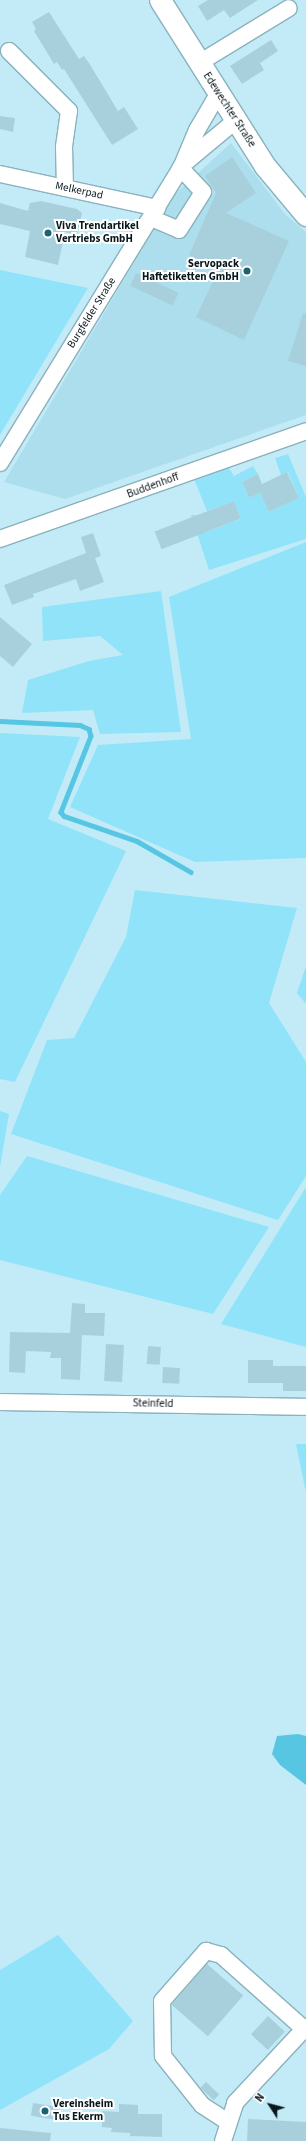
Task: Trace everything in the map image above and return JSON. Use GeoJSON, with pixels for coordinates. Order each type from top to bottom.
{"type":"FeatureCollection","features":[{"type":"Feature","properties":{"kind":"main road","name":"Edewechter Straße"},"geometry":{"type":"LineString","coordinates":[[160,0],[235,121],[265,166],[306,215]]}},
{"type":"Feature","properties":{"kind":"street"},"geometry":{"type":"LineString","coordinates":[[199,63],[289,8]]}},
{"type":"Feature","properties":{"kind":"street"},"geometry":{"type":"LineString","coordinates":[[9,51],[69,111],[64,147],[65,188]]}},
{"type":"Feature","properties":{"kind":"street","name":"Burgfelder Straße"},"geometry":{"type":"LineString","coordinates":[[0,463],[183,166],[197,130],[218,94]]}},
{"type":"Feature","properties":{"kind":"street","name":"Burgfelder Straße"},"geometry":{"type":"LineString","coordinates":[[183,166],[235,121]]}},
{"type":"Feature","properties":{"kind":"street","name":"Melkerpad"},"geometry":{"type":"LineString","coordinates":[[0,174],[65,188],[154,213],[179,230],[203,192],[183,166]]}},
{"type":"Feature","properties":{"kind":"street","name":"Buddenhoff"},"geometry":{"type":"LineString","coordinates":[[0,538],[306,431]]}},
{"type":"Feature","properties":{"kind":"street","name":"Steinfeld"},"geometry":{"type":"LineString","coordinates":[[0,1402],[306,1407]]}},
{"type":"Feature","properties":{"kind":"street"},"geometry":{"type":"LineString","coordinates":[[223,2141],[235,2103],[305,2028],[221,1955],[206,1951],[162,2001],[163,2056],[202,2105],[228,2122]]}},
{"type":"Feature","properties":{"kind":"shaded area"},"geometry":{"type":"Polygon","coordinates":[[[231,143],[285,214],[306,232],[306,415],[65,499],[4,482],[174,195],[231,143]]]}},
{"type":"Feature","properties":{"kind":"shaded area"},"geometry":{"type":"Polygon","coordinates":[[[0,270],[88,288],[0,435],[0,270]]]}},
{"type":"Feature","properties":{"kind":"shaded area"},"geometry":{"type":"Polygon","coordinates":[[[288,454],[306,497],[306,539],[209,570],[191,515],[197,515],[204,533],[241,519],[234,501],[207,511],[194,479],[227,465],[234,476],[253,466],[258,474],[242,482],[249,498],[260,493],[269,512],[299,498],[288,472],[281,475],[275,458],[288,454]]]}},
{"type":"Feature","properties":{"kind":"shaded area"},"geometry":{"type":"Polygon","coordinates":[[[306,542],[306,858],[195,862],[70,807],[98,745],[191,739],[169,597],[306,542]]]}},
{"type":"Feature","properties":{"kind":"shaded area"},"geometry":{"type":"Polygon","coordinates":[[[161,591],[181,732],[100,734],[93,710],[22,713],[28,680],[89,661],[123,655],[100,636],[43,641],[42,607],[161,591]]]}},
{"type":"Feature","properties":{"kind":"shaded area"},"geometry":{"type":"Polygon","coordinates":[[[0,733],[80,737],[48,819],[126,851],[15,1082],[0,1079],[0,733]]]}},
{"type":"Feature","properties":{"kind":"shaded area"},"geometry":{"type":"Polygon","coordinates":[[[135,890],[297,908],[269,1003],[306,1062],[306,1176],[278,1220],[11,1134],[47,1040],[74,1038],[126,937],[135,890]]]}},
{"type":"Feature","properties":{"kind":"shaded area"},"geometry":{"type":"Polygon","coordinates":[[[306,966],[306,1004],[297,993],[306,966]]]}},
{"type":"Feature","properties":{"kind":"shaded area"},"geometry":{"type":"Polygon","coordinates":[[[0,1111],[9,1114],[0,1167],[0,1111]]]}},
{"type":"Feature","properties":{"kind":"shaded area"},"geometry":{"type":"Polygon","coordinates":[[[27,1156],[269,1227],[213,1314],[0,1260],[0,1195],[27,1156]]]}},
{"type":"Feature","properties":{"kind":"shaded area"},"geometry":{"type":"Polygon","coordinates":[[[306,1187],[306,1347],[221,1324],[306,1187]]]}},
{"type":"Feature","properties":{"kind":"shaded area"},"geometry":{"type":"Polygon","coordinates":[[[296,1444],[306,1444],[306,1493],[296,1444]]]}},
{"type":"Feature","properties":{"kind":"shaded area"},"geometry":{"type":"Polygon","coordinates":[[[298,1734],[306,1736],[306,1785],[280,1765],[272,1754],[277,1736],[298,1734]]]}},
{"type":"Feature","properties":{"kind":"shaded area"},"geometry":{"type":"Polygon","coordinates":[[[58,1935],[133,2021],[109,2049],[0,2110],[0,1970],[58,1935]]]}},
{"type":"Feature","properties":{"kind":"building"},"geometry":{"type":"Polygon","coordinates":[[[208,0],[258,0],[230,18],[224,10],[207,21],[198,6],[208,0]]]}},
{"type":"Feature","properties":{"kind":"building"},"geometry":{"type":"Polygon","coordinates":[[[49,12],[79,59],[84,56],[89,63],[118,111],[124,107],[138,129],[112,145],[64,69],[62,70],[57,62],[54,64],[34,31],[36,29],[32,22],[49,12]]]}},
{"type":"Feature","properties":{"kind":"building"},"geometry":{"type":"Polygon","coordinates":[[[271,40],[278,51],[260,63],[264,70],[242,84],[230,66],[271,40]]]}},
{"type":"Feature","properties":{"kind":"building"},"geometry":{"type":"Polygon","coordinates":[[[0,116],[15,118],[13,132],[0,129],[0,116]]]}},
{"type":"Feature","properties":{"kind":"building","name":"Servopack Haftetiketten GmbH"},"geometry":{"type":"Polygon","coordinates":[[[232,157],[256,193],[226,213],[289,241],[244,340],[196,317],[219,269],[189,255],[216,193],[205,176],[232,157]]]}},
{"type":"Feature","properties":{"kind":"building","name":"Viva Trendartikel Vertriebs GmbH"},"geometry":{"type":"Polygon","coordinates":[[[41,201],[77,209],[82,213],[77,235],[65,232],[58,265],[25,257],[30,231],[0,224],[0,203],[28,211],[30,203],[41,201]]]}},
{"type":"Feature","properties":{"kind":"building"},"geometry":{"type":"Polygon","coordinates":[[[136,273],[179,293],[173,306],[130,286],[136,273]]]}},
{"type":"Feature","properties":{"kind":"building"},"geometry":{"type":"Polygon","coordinates":[[[303,313],[306,314],[306,366],[288,361],[303,313]]]}},
{"type":"Feature","properties":{"kind":"building"},"geometry":{"type":"Polygon","coordinates":[[[287,472],[299,498],[269,512],[260,493],[249,498],[242,482],[258,474],[262,484],[287,472]]]}},
{"type":"Feature","properties":{"kind":"building"},"geometry":{"type":"Polygon","coordinates":[[[234,501],[241,519],[161,549],[155,531],[234,501]]]}},
{"type":"Feature","properties":{"kind":"building"},"geometry":{"type":"Polygon","coordinates":[[[93,533],[101,556],[95,558],[104,582],[80,591],[76,579],[33,594],[34,597],[12,605],[4,585],[86,553],[81,537],[93,533]]]}},
{"type":"Feature","properties":{"kind":"building"},"geometry":{"type":"Polygon","coordinates":[[[0,617],[32,644],[13,667],[0,656],[0,617]]]}},
{"type":"Feature","properties":{"kind":"building"},"geometry":{"type":"Polygon","coordinates":[[[72,1303],[85,1304],[85,1313],[105,1313],[104,1336],[82,1335],[80,1380],[61,1379],[61,1358],[50,1358],[51,1352],[26,1351],[25,1373],[9,1372],[10,1332],[70,1333],[72,1303]]]}},
{"type":"Feature","properties":{"kind":"building"},"geometry":{"type":"Polygon","coordinates":[[[106,1344],[124,1345],[122,1382],[104,1381],[106,1344]]]}},
{"type":"Feature","properties":{"kind":"building"},"geometry":{"type":"Polygon","coordinates":[[[148,1346],[161,1347],[160,1365],[147,1364],[148,1346]]]}},
{"type":"Feature","properties":{"kind":"building"},"geometry":{"type":"Polygon","coordinates":[[[248,1360],[273,1360],[273,1366],[306,1366],[306,1391],[283,1391],[283,1383],[248,1383],[248,1360]]]}},
{"type":"Feature","properties":{"kind":"building"},"geometry":{"type":"Polygon","coordinates":[[[163,1367],[180,1368],[179,1384],[162,1383],[163,1367]]]}},
{"type":"Feature","properties":{"kind":"building"},"geometry":{"type":"Polygon","coordinates":[[[207,1964],[243,1995],[208,2036],[172,2005],[207,1964]]]}},
{"type":"Feature","properties":{"kind":"building"},"geometry":{"type":"Polygon","coordinates":[[[268,2016],[285,2032],[268,2050],[251,2034],[268,2016]]]}},
{"type":"Feature","properties":{"kind":"building"},"geometry":{"type":"Polygon","coordinates":[[[206,2082],[219,2094],[214,2100],[201,2088],[206,2082]]]}},
{"type":"Feature","properties":{"kind":"building","name":"Vereinsheim Tus Ekerm"},"geometry":{"type":"Polygon","coordinates":[[[33,2103],[59,2107],[57,2120],[31,2116],[33,2103]]]}},
{"type":"Feature","properties":{"kind":"building"},"geometry":{"type":"Polygon","coordinates":[[[119,2104],[138,2105],[138,2114],[162,2114],[162,2137],[130,2136],[130,2133],[111,2132],[112,2128],[102,2127],[102,2111],[119,2112],[119,2104]]]}},
{"type":"Feature","properties":{"kind":"building"},"geometry":{"type":"Polygon","coordinates":[[[248,2119],[306,2122],[306,2141],[247,2141],[248,2119]]]}},
{"type":"Feature","properties":{"kind":"building"},"geometry":{"type":"Polygon","coordinates":[[[0,2128],[51,2133],[50,2141],[0,2141],[0,2128]]]}},
{"type":"Feature","properties":{"kind":"waterway"},"geometry":{"type":"LineString","coordinates":[[0,721],[80,725],[89,729],[91,736],[61,812],[64,816],[137,841],[191,872]]}},
{"type":"Feature","properties":{"kind":"place","name":"Viva Trendartikel Vertriebs GmbH"},"geometry":{"type":"Point","coordinates":[48,233]}},
{"type":"Feature","properties":{"kind":"place","name":"Servopack Haftetiketten GmbH"},"geometry":{"type":"Point","coordinates":[247,271]}},
{"type":"Feature","properties":{"kind":"place","name":"Vereinsheim Tus Ekerm"},"geometry":{"type":"Point","coordinates":[45,2111]}}]}
